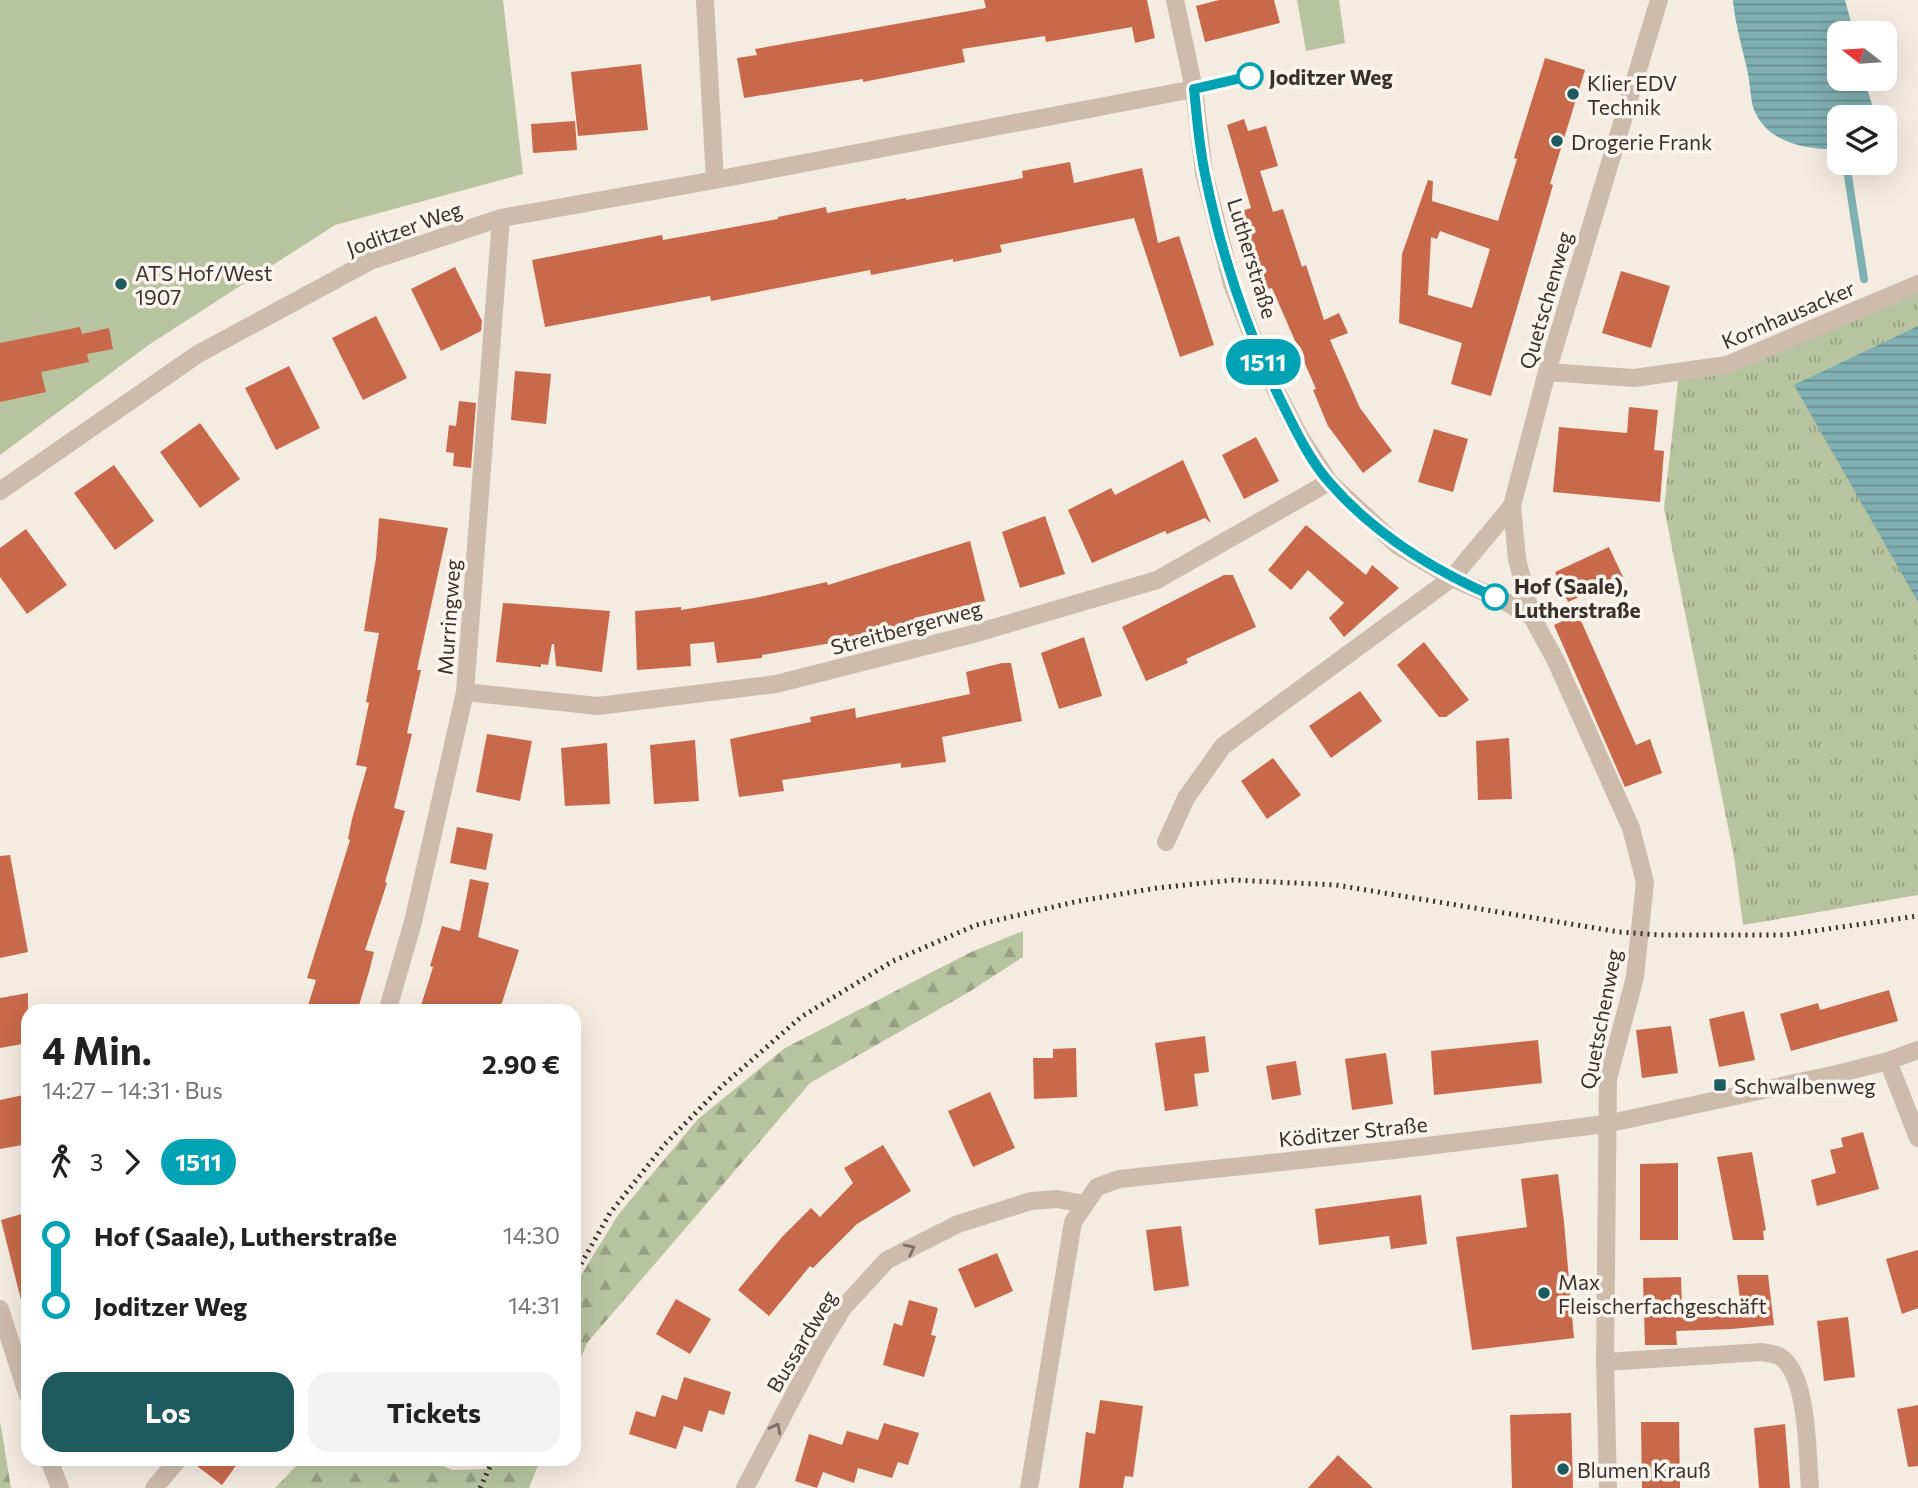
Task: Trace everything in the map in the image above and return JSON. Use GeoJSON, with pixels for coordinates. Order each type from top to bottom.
{"type":"FeatureCollection","features":[{"type":"Feature","properties":{"kind":"street"},"geometry":{"type":"LineString","coordinates":[[705,0],[715,180]]}},
{"type":"Feature","properties":{"kind":"street","name":"Lutherstraße"},"geometry":{"type":"LineString","coordinates":[[1175,0],[1194,89],[1204,173],[1232,284],[1266,371],[1300,437],[1329,482],[1397,545],[1452,578],[1504,601],[1532,617]]}},
{"type":"Feature","properties":{"kind":"street","name":"Quetschenweg"},"geometry":{"type":"LineString","coordinates":[[1608,1488],[1605,1362],[1608,1079],[1635,977],[1645,882],[1631,828],[1556,661],[1532,617],[1517,559],[1512,506],[1547,372],[1659,0]]}},
{"type":"Feature","properties":{"kind":"street","name":"Joditzer Weg"},"geometry":{"type":"LineString","coordinates":[[0,491],[198,354],[370,261],[501,218],[1194,89]]}},
{"type":"Feature","properties":{"kind":"street","name":"Murringweg"},"geometry":{"type":"LineString","coordinates":[[389,1004],[413,922],[466,692],[501,218]]}},
{"type":"Feature","properties":{"kind":"street","name":"Kornhausacker"},"geometry":{"type":"LineString","coordinates":[[1547,372],[1634,378],[1727,365],[1918,284]]}},
{"type":"Feature","properties":{"kind":"street","name":"Streitbergerweg"},"geometry":{"type":"LineString","coordinates":[[466,692],[598,706],[776,684],[973,634],[1157,580],[1329,482]]}},
{"type":"Feature","properties":{"kind":"street"},"geometry":{"type":"LineString","coordinates":[[1166,842],[1186,798],[1223,746],[1452,578],[1512,506]]}},
{"type":"Feature","properties":{"kind":"street","name":"Köditzer Straße"},"geometry":{"type":"LineString","coordinates":[[1029,1488],[1073,1222],[1097,1187],[1119,1179],[1606,1124],[1837,1074],[1888,1061],[1918,1049]]}},
{"type":"Feature","properties":{"kind":"street"},"geometry":{"type":"LineString","coordinates":[[1888,1061],[1918,1138]]}},
{"type":"Feature","properties":{"kind":"street","name":"Bussardweg"},"geometry":{"type":"LineString","coordinates":[[745,1488],[819,1347],[843,1308],[887,1261],[958,1224],[1031,1201],[1057,1199],[1084,1204]]}},
{"type":"Feature","properties":{"kind":"street"},"geometry":{"type":"LineString","coordinates":[[0,1309],[21,1374]]}},
{"type":"Feature","properties":{"kind":"street"},"geometry":{"type":"LineString","coordinates":[[1605,1362],[1762,1352],[1779,1356],[1794,1371],[1801,1393],[1810,1488]]}},
{"type":"Feature","properties":{"kind":"street"},"geometry":{"type":"LineString","coordinates":[[52,1466],[60,1488]]}},
{"type":"Feature","properties":{"kind":"street"},"geometry":{"type":"LineString","coordinates":[[154,1488],[173,1466]]}},
{"type":"Feature","properties":{"kind":"green space","name":"ATS Hof/West 1907"},"geometry":{"type":"Polygon","coordinates":[[[0,0],[503,0],[523,174],[335,225],[150,344],[0,455],[0,0]]]}},
{"type":"Feature","properties":{"kind":"green space"},"geometry":{"type":"Polygon","coordinates":[[[1297,0],[1339,0],[1345,43],[1306,51],[1297,0]]]}},
{"type":"Feature","properties":{"kind":"green space"},"geometry":{"type":"Polygon","coordinates":[[[1918,284],[1918,895],[1743,925],[1734,857],[1664,508],[1679,372],[1727,365],[1918,284]]]}},
{"type":"Feature","properties":{"kind":"green space"},"geometry":{"type":"Polygon","coordinates":[[[1023,931],[1023,957],[969,992],[810,1083],[587,1343],[581,1358],[581,1276],[618,1215],[698,1119],[785,1048],[971,952],[1023,931]]]}},
{"type":"Feature","properties":{"kind":"green space"},"geometry":{"type":"Polygon","coordinates":[[[0,1421],[11,1488],[0,1488],[0,1421]]]}},
{"type":"Feature","properties":{"kind":"green space"},"geometry":{"type":"Polygon","coordinates":[[[296,1466],[443,1466],[452,1470],[488,1469],[490,1466],[538,1466],[529,1488],[275,1488],[296,1466]]]}},
{"type":"Feature","properties":{"kind":"water"},"geometry":{"type":"Polygon","coordinates":[[[1733,0],[1845,0],[1851,21],[1827,21],[1827,91],[1868,91],[1872,105],[1827,105],[1827,149],[1801,146],[1777,137],[1759,119],[1753,107],[1733,0]]]}},
{"type":"Feature","properties":{"kind":"water"},"geometry":{"type":"Polygon","coordinates":[[[1918,326],[1918,602],[1794,385],[1918,326]]]}},
{"type":"Feature","properties":{"kind":"building"},"geometry":{"type":"Polygon","coordinates":[[[984,0],[1147,0],[1155,38],[1135,43],[1132,27],[1046,42],[1045,36],[962,49],[965,62],[863,82],[863,79],[744,98],[737,58],[757,55],[755,49],[986,8],[984,0]]]}},
{"type":"Feature","properties":{"kind":"building"},"geometry":{"type":"Polygon","coordinates":[[[1219,0],[1274,0],[1280,23],[1205,42],[1196,6],[1219,0]]]}},
{"type":"Feature","properties":{"kind":"building"},"geometry":{"type":"Polygon","coordinates":[[[1545,58],[1585,70],[1491,396],[1451,384],[1462,343],[1399,323],[1402,254],[1428,180],[1433,181],[1432,201],[1498,221],[1517,159],[1514,158],[1545,58]],[[1440,231],[1437,239],[1431,237],[1428,295],[1472,308],[1490,249],[1440,231]]]}},
{"type":"Feature","properties":{"kind":"building"},"geometry":{"type":"Polygon","coordinates":[[[641,64],[648,130],[578,136],[571,72],[641,64]]]}},
{"type":"Feature","properties":{"kind":"building"},"geometry":{"type":"Polygon","coordinates":[[[1244,119],[1248,131],[1266,126],[1278,166],[1260,171],[1273,212],[1283,209],[1302,267],[1306,265],[1324,320],[1339,313],[1348,333],[1330,340],[1360,408],[1392,451],[1363,473],[1328,426],[1313,390],[1316,389],[1272,288],[1262,291],[1243,234],[1239,235],[1232,214],[1251,208],[1227,125],[1244,119]]]}},
{"type":"Feature","properties":{"kind":"building"},"geometry":{"type":"Polygon","coordinates":[[[575,121],[577,150],[533,153],[531,124],[575,121]]]}},
{"type":"Feature","properties":{"kind":"building"},"geometry":{"type":"Polygon","coordinates":[[[1070,162],[1074,183],[1142,168],[1158,243],[1179,236],[1214,345],[1180,357],[1134,218],[1000,245],[1002,252],[953,262],[953,259],[871,275],[870,270],[711,301],[710,296],[545,327],[532,260],[662,235],[663,240],[778,219],[826,207],[827,213],[906,200],[1023,178],[1022,171],[1070,162]]]}},
{"type":"Feature","properties":{"kind":"building"},"geometry":{"type":"Polygon","coordinates":[[[455,267],[482,321],[481,331],[441,351],[411,289],[455,267]]]}},
{"type":"Feature","properties":{"kind":"building"},"geometry":{"type":"Polygon","coordinates":[[[1621,271],[1670,286],[1651,348],[1602,333],[1621,271]]]}},
{"type":"Feature","properties":{"kind":"building"},"geometry":{"type":"Polygon","coordinates":[[[376,316],[407,378],[363,400],[332,338],[376,316]]]}},
{"type":"Feature","properties":{"kind":"building"},"geometry":{"type":"Polygon","coordinates":[[[80,327],[82,334],[109,328],[113,349],[87,354],[89,362],[41,372],[46,392],[0,402],[0,343],[80,327]]]}},
{"type":"Feature","properties":{"kind":"building"},"geometry":{"type":"Polygon","coordinates":[[[289,366],[320,428],[276,450],[245,388],[289,366]]]}},
{"type":"Feature","properties":{"kind":"building"},"geometry":{"type":"Polygon","coordinates":[[[515,371],[551,374],[546,424],[511,420],[515,371]]]}},
{"type":"Feature","properties":{"kind":"building"},"geometry":{"type":"Polygon","coordinates":[[[459,401],[476,403],[471,468],[453,466],[454,453],[446,452],[449,425],[456,426],[459,401]]]}},
{"type":"Feature","properties":{"kind":"building"},"geometry":{"type":"Polygon","coordinates":[[[1629,407],[1658,410],[1654,450],[1664,451],[1660,502],[1553,492],[1559,427],[1627,433],[1629,407]]]}},
{"type":"Feature","properties":{"kind":"building"},"geometry":{"type":"Polygon","coordinates":[[[200,423],[240,479],[200,508],[160,452],[200,423]]]}},
{"type":"Feature","properties":{"kind":"building"},"geometry":{"type":"Polygon","coordinates":[[[1434,429],[1468,439],[1453,492],[1418,482],[1434,429]]]}},
{"type":"Feature","properties":{"kind":"building"},"geometry":{"type":"Polygon","coordinates":[[[1256,437],[1279,481],[1244,499],[1222,455],[1256,437]]]}},
{"type":"Feature","properties":{"kind":"building"},"geometry":{"type":"Polygon","coordinates":[[[1183,460],[1211,523],[1205,518],[1167,534],[1165,531],[1092,563],[1068,510],[1111,488],[1115,495],[1183,460]]]}},
{"type":"Feature","properties":{"kind":"building"},"geometry":{"type":"Polygon","coordinates":[[[114,465],[154,521],[115,550],[74,493],[114,465]]]}},
{"type":"Feature","properties":{"kind":"building"},"geometry":{"type":"Polygon","coordinates":[[[1045,516],[1065,574],[1020,588],[1002,532],[1045,516]]]}},
{"type":"Feature","properties":{"kind":"building"},"geometry":{"type":"Polygon","coordinates":[[[379,518],[448,528],[417,670],[421,670],[407,733],[412,734],[394,808],[405,811],[385,882],[387,883],[365,950],[374,952],[369,972],[359,1004],[308,1004],[316,980],[307,978],[350,840],[352,819],[367,767],[356,765],[369,703],[366,702],[379,633],[364,631],[376,558],[379,518]]]}},
{"type":"Feature","properties":{"kind":"building"},"geometry":{"type":"Polygon","coordinates":[[[1306,525],[1366,575],[1372,565],[1399,588],[1344,637],[1329,618],[1344,603],[1308,570],[1291,590],[1268,570],[1306,525]]]}},
{"type":"Feature","properties":{"kind":"building"},"geometry":{"type":"Polygon","coordinates":[[[26,529],[67,585],[27,614],[0,577],[0,548],[26,529]]]}},
{"type":"Feature","properties":{"kind":"building"},"geometry":{"type":"Polygon","coordinates":[[[970,541],[985,601],[914,618],[915,623],[837,642],[762,655],[762,658],[717,663],[714,642],[690,644],[691,666],[637,670],[635,611],[681,607],[681,610],[755,598],[827,582],[828,585],[970,541]]]}},
{"type":"Feature","properties":{"kind":"building"},"geometry":{"type":"Polygon","coordinates":[[[1609,547],[1623,577],[1568,602],[1555,572],[1609,547]]]}},
{"type":"Feature","properties":{"kind":"building"},"geometry":{"type":"Polygon","coordinates":[[[1224,575],[1233,575],[1256,627],[1186,659],[1188,663],[1146,681],[1122,627],[1224,575]]]}},
{"type":"Feature","properties":{"kind":"building"},"geometry":{"type":"Polygon","coordinates":[[[503,603],[610,611],[602,672],[556,666],[554,644],[548,665],[541,664],[541,667],[496,662],[503,603]]]}},
{"type":"Feature","properties":{"kind":"building"},"geometry":{"type":"Polygon","coordinates":[[[1578,614],[1636,745],[1650,739],[1662,773],[1625,787],[1554,625],[1578,614]]]}},
{"type":"Feature","properties":{"kind":"building"},"geometry":{"type":"Polygon","coordinates":[[[1084,637],[1102,696],[1059,709],[1041,653],[1084,637]]]}},
{"type":"Feature","properties":{"kind":"building"},"geometry":{"type":"Polygon","coordinates":[[[1424,642],[1469,700],[1446,717],[1439,717],[1397,665],[1424,642]]]}},
{"type":"Feature","properties":{"kind":"building"},"geometry":{"type":"Polygon","coordinates":[[[1011,663],[1022,721],[942,737],[946,762],[901,768],[901,763],[782,780],[784,791],[739,797],[730,739],[811,722],[810,717],[855,708],[856,718],[970,694],[966,672],[1011,663]]]}},
{"type":"Feature","properties":{"kind":"building"},"geometry":{"type":"Polygon","coordinates":[[[1360,691],[1382,721],[1331,758],[1309,726],[1360,691]]]}},
{"type":"Feature","properties":{"kind":"building"},"geometry":{"type":"Polygon","coordinates":[[[487,734],[532,741],[520,801],[476,792],[487,734]]]}},
{"type":"Feature","properties":{"kind":"building"},"geometry":{"type":"Polygon","coordinates":[[[1509,738],[1512,799],[1478,800],[1476,741],[1509,738]]]}},
{"type":"Feature","properties":{"kind":"building"},"geometry":{"type":"Polygon","coordinates":[[[695,740],[699,801],[654,804],[650,745],[695,740]]]}},
{"type":"Feature","properties":{"kind":"building"},"geometry":{"type":"Polygon","coordinates":[[[607,743],[610,804],[565,806],[561,748],[607,743]]]}},
{"type":"Feature","properties":{"kind":"building"},"geometry":{"type":"Polygon","coordinates":[[[1273,758],[1301,795],[1267,819],[1241,781],[1273,758]]]}},
{"type":"Feature","properties":{"kind":"building"},"geometry":{"type":"Polygon","coordinates":[[[457,827],[493,834],[486,870],[450,863],[457,827]]]}},
{"type":"Feature","properties":{"kind":"building"},"geometry":{"type":"Polygon","coordinates":[[[10,855],[28,952],[0,958],[0,856],[10,855]]]}},
{"type":"Feature","properties":{"kind":"building"},"geometry":{"type":"Polygon","coordinates":[[[470,879],[489,883],[478,937],[519,950],[502,1004],[421,1004],[442,926],[460,931],[470,879]]]}},
{"type":"Feature","properties":{"kind":"building"},"geometry":{"type":"Polygon","coordinates":[[[1889,990],[1898,1021],[1791,1051],[1780,1014],[1818,1003],[1820,1010],[1889,990]]]}},
{"type":"Feature","properties":{"kind":"building"},"geometry":{"type":"Polygon","coordinates":[[[28,993],[28,1004],[21,1004],[21,1044],[0,1048],[0,998],[28,993]]]}},
{"type":"Feature","properties":{"kind":"building"},"geometry":{"type":"Polygon","coordinates":[[[1744,1011],[1755,1060],[1719,1067],[1709,1019],[1744,1011]]]}},
{"type":"Feature","properties":{"kind":"building"},"geometry":{"type":"Polygon","coordinates":[[[1671,1026],[1678,1073],[1642,1078],[1636,1030],[1671,1026]]]}},
{"type":"Feature","properties":{"kind":"building"},"geometry":{"type":"Polygon","coordinates":[[[1205,1036],[1209,1072],[1194,1074],[1198,1106],[1165,1111],[1155,1043],[1205,1036]]]}},
{"type":"Feature","properties":{"kind":"building"},"geometry":{"type":"Polygon","coordinates":[[[1538,1040],[1542,1083],[1434,1095],[1431,1051],[1538,1040]]]}},
{"type":"Feature","properties":{"kind":"building"},"geometry":{"type":"Polygon","coordinates":[[[1076,1048],[1077,1097],[1034,1099],[1033,1058],[1053,1058],[1053,1049],[1076,1048]]]}},
{"type":"Feature","properties":{"kind":"building"},"geometry":{"type":"Polygon","coordinates":[[[1386,1053],[1393,1104],[1352,1110],[1345,1059],[1386,1053]]]}},
{"type":"Feature","properties":{"kind":"building"},"geometry":{"type":"Polygon","coordinates":[[[1296,1061],[1301,1095],[1272,1100],[1266,1066],[1296,1061]]]}},
{"type":"Feature","properties":{"kind":"building"},"geometry":{"type":"Polygon","coordinates":[[[990,1092],[1015,1148],[973,1167],[948,1111],[990,1092]]]}},
{"type":"Feature","properties":{"kind":"building"},"geometry":{"type":"Polygon","coordinates":[[[21,1096],[21,1145],[0,1149],[0,1100],[21,1096]]]}},
{"type":"Feature","properties":{"kind":"building"},"geometry":{"type":"Polygon","coordinates":[[[1863,1132],[1879,1189],[1817,1206],[1811,1180],[1836,1173],[1830,1150],[1843,1147],[1841,1138],[1863,1132]]]}},
{"type":"Feature","properties":{"kind":"building"},"geometry":{"type":"Polygon","coordinates":[[[883,1145],[911,1191],[857,1224],[813,1268],[810,1266],[769,1316],[738,1290],[782,1237],[811,1208],[820,1217],[853,1183],[844,1168],[883,1145]]]}},
{"type":"Feature","properties":{"kind":"building"},"geometry":{"type":"Polygon","coordinates":[[[1752,1152],[1766,1230],[1763,1231],[1764,1240],[1733,1240],[1717,1157],[1752,1152]]]}},
{"type":"Feature","properties":{"kind":"building"},"geometry":{"type":"Polygon","coordinates":[[[1678,1163],[1678,1240],[1640,1240],[1640,1164],[1678,1163]]]}},
{"type":"Feature","properties":{"kind":"building"},"geometry":{"type":"Polygon","coordinates":[[[1558,1174],[1574,1338],[1472,1350],[1456,1237],[1527,1227],[1521,1179],[1558,1174]]]}},
{"type":"Feature","properties":{"kind":"building"},"geometry":{"type":"Polygon","coordinates":[[[1421,1195],[1427,1244],[1391,1249],[1389,1236],[1319,1245],[1315,1209],[1421,1195]]]}},
{"type":"Feature","properties":{"kind":"building"},"geometry":{"type":"Polygon","coordinates":[[[21,1214],[21,1300],[1,1220],[21,1214]]]}},
{"type":"Feature","properties":{"kind":"building"},"geometry":{"type":"Polygon","coordinates":[[[1181,1226],[1189,1286],[1154,1291],[1146,1230],[1181,1226]]]}},
{"type":"Feature","properties":{"kind":"building"},"geometry":{"type":"Polygon","coordinates":[[[1918,1250],[1918,1308],[1902,1314],[1886,1259],[1918,1250]]]}},
{"type":"Feature","properties":{"kind":"building"},"geometry":{"type":"Polygon","coordinates":[[[997,1253],[1013,1291],[975,1308],[958,1269],[997,1253]]]}},
{"type":"Feature","properties":{"kind":"building"},"geometry":{"type":"Polygon","coordinates":[[[1737,1275],[1768,1275],[1774,1325],[1676,1331],[1677,1345],[1645,1345],[1643,1278],[1681,1277],[1682,1308],[1741,1307],[1737,1275]]]}},
{"type":"Feature","properties":{"kind":"building"},"geometry":{"type":"Polygon","coordinates":[[[676,1299],[711,1319],[690,1354],[656,1334],[676,1299]]]}},
{"type":"Feature","properties":{"kind":"building"},"geometry":{"type":"Polygon","coordinates":[[[909,1300],[938,1308],[931,1335],[936,1336],[924,1377],[883,1365],[894,1323],[902,1326],[909,1300]]]}},
{"type":"Feature","properties":{"kind":"building"},"geometry":{"type":"Polygon","coordinates":[[[1848,1317],[1855,1377],[1824,1381],[1817,1321],[1848,1317]]]}},
{"type":"Feature","properties":{"kind":"building"},"geometry":{"type":"Polygon","coordinates":[[[684,1377],[731,1392],[724,1415],[709,1410],[702,1432],[684,1426],[676,1449],[629,1434],[636,1411],[655,1417],[662,1395],[677,1400],[684,1377]]]}},
{"type":"Feature","properties":{"kind":"building"},"geometry":{"type":"Polygon","coordinates":[[[1100,1400],[1143,1406],[1133,1477],[1125,1476],[1123,1488],[1079,1488],[1086,1432],[1095,1434],[1100,1400]]]}},
{"type":"Feature","properties":{"kind":"building"},"geometry":{"type":"Polygon","coordinates":[[[1918,1405],[1918,1466],[1908,1467],[1897,1409],[1918,1405]]]}},
{"type":"Feature","properties":{"kind":"building"},"geometry":{"type":"Polygon","coordinates":[[[1571,1413],[1573,1488],[1512,1488],[1510,1415],[1571,1413]]]}},
{"type":"Feature","properties":{"kind":"building"},"geometry":{"type":"Polygon","coordinates":[[[1641,1422],[1679,1422],[1680,1488],[1642,1488],[1641,1422]]]}},
{"type":"Feature","properties":{"kind":"building"},"geometry":{"type":"Polygon","coordinates":[[[884,1423],[919,1433],[908,1465],[898,1462],[892,1478],[858,1468],[854,1483],[823,1472],[817,1488],[795,1481],[809,1434],[842,1445],[847,1431],[878,1440],[884,1423]]]}},
{"type":"Feature","properties":{"kind":"building"},"geometry":{"type":"Polygon","coordinates":[[[1785,1424],[1790,1488],[1759,1488],[1754,1428],[1785,1424]]]}},
{"type":"Feature","properties":{"kind":"building"},"geometry":{"type":"Polygon","coordinates":[[[1338,1455],[1373,1488],[1308,1488],[1338,1455]]]}},
{"type":"Feature","properties":{"kind":"building"},"geometry":{"type":"Polygon","coordinates":[[[197,1466],[236,1466],[222,1485],[197,1466]]]}},
{"type":"Feature","properties":{"kind":"waterway"},"geometry":{"type":"LineString","coordinates":[[1848,175],[1864,279]]}},
{"type":"Feature","properties":{"kind":"railway"},"geometry":{"type":"LineString","coordinates":[[581,1264],[610,1213],[665,1144],[722,1086],[801,1017],[893,961],[976,925],[1079,901],[1157,888],[1233,880],[1336,885],[1619,932],[1661,935],[1785,935],[1918,916]]}},
{"type":"Feature","properties":{"kind":"railway"},"geometry":{"type":"LineString","coordinates":[[480,1488],[490,1466]]}},
{"type":"Feature","properties":{"kind":"bus line","name":"1511"},"geometry":{"type":"LineString","coordinates":[[1250,76],[1194,89],[1204,173],[1232,284],[1266,371],[1300,437],[1329,482],[1397,545],[1452,578],[1495,597]]}},
{"type":"Feature","properties":{"kind":"place","name":"Joditzer Weg"},"geometry":{"type":"Point","coordinates":[1250,76]}},
{"type":"Feature","properties":{"kind":"place","name":"Klier EDV Technik"},"geometry":{"type":"Point","coordinates":[1573,94]}},
{"type":"Feature","properties":{"kind":"place","name":"Drogerie Frank"},"geometry":{"type":"Point","coordinates":[1557,141]}},
{"type":"Feature","properties":{"kind":"place","name":"ATS Hof/West 1907"},"geometry":{"type":"Point","coordinates":[121,284]}},
{"type":"Feature","properties":{"kind":"place","name":"Hof (Saale), Lutherstraße"},"geometry":{"type":"Point","coordinates":[1495,597]}},
{"type":"Feature","properties":{"kind":"place","name":"Schwalbenweg"},"geometry":{"type":"Point","coordinates":[1720,1085]}},
{"type":"Feature","properties":{"kind":"place","name":"Max Fleischerfachgeschäft"},"geometry":{"type":"Point","coordinates":[1544,1293]}},
{"type":"Feature","properties":{"kind":"place","name":"Blumen Krauß"},"geometry":{"type":"Point","coordinates":[1563,1469]}}]}
